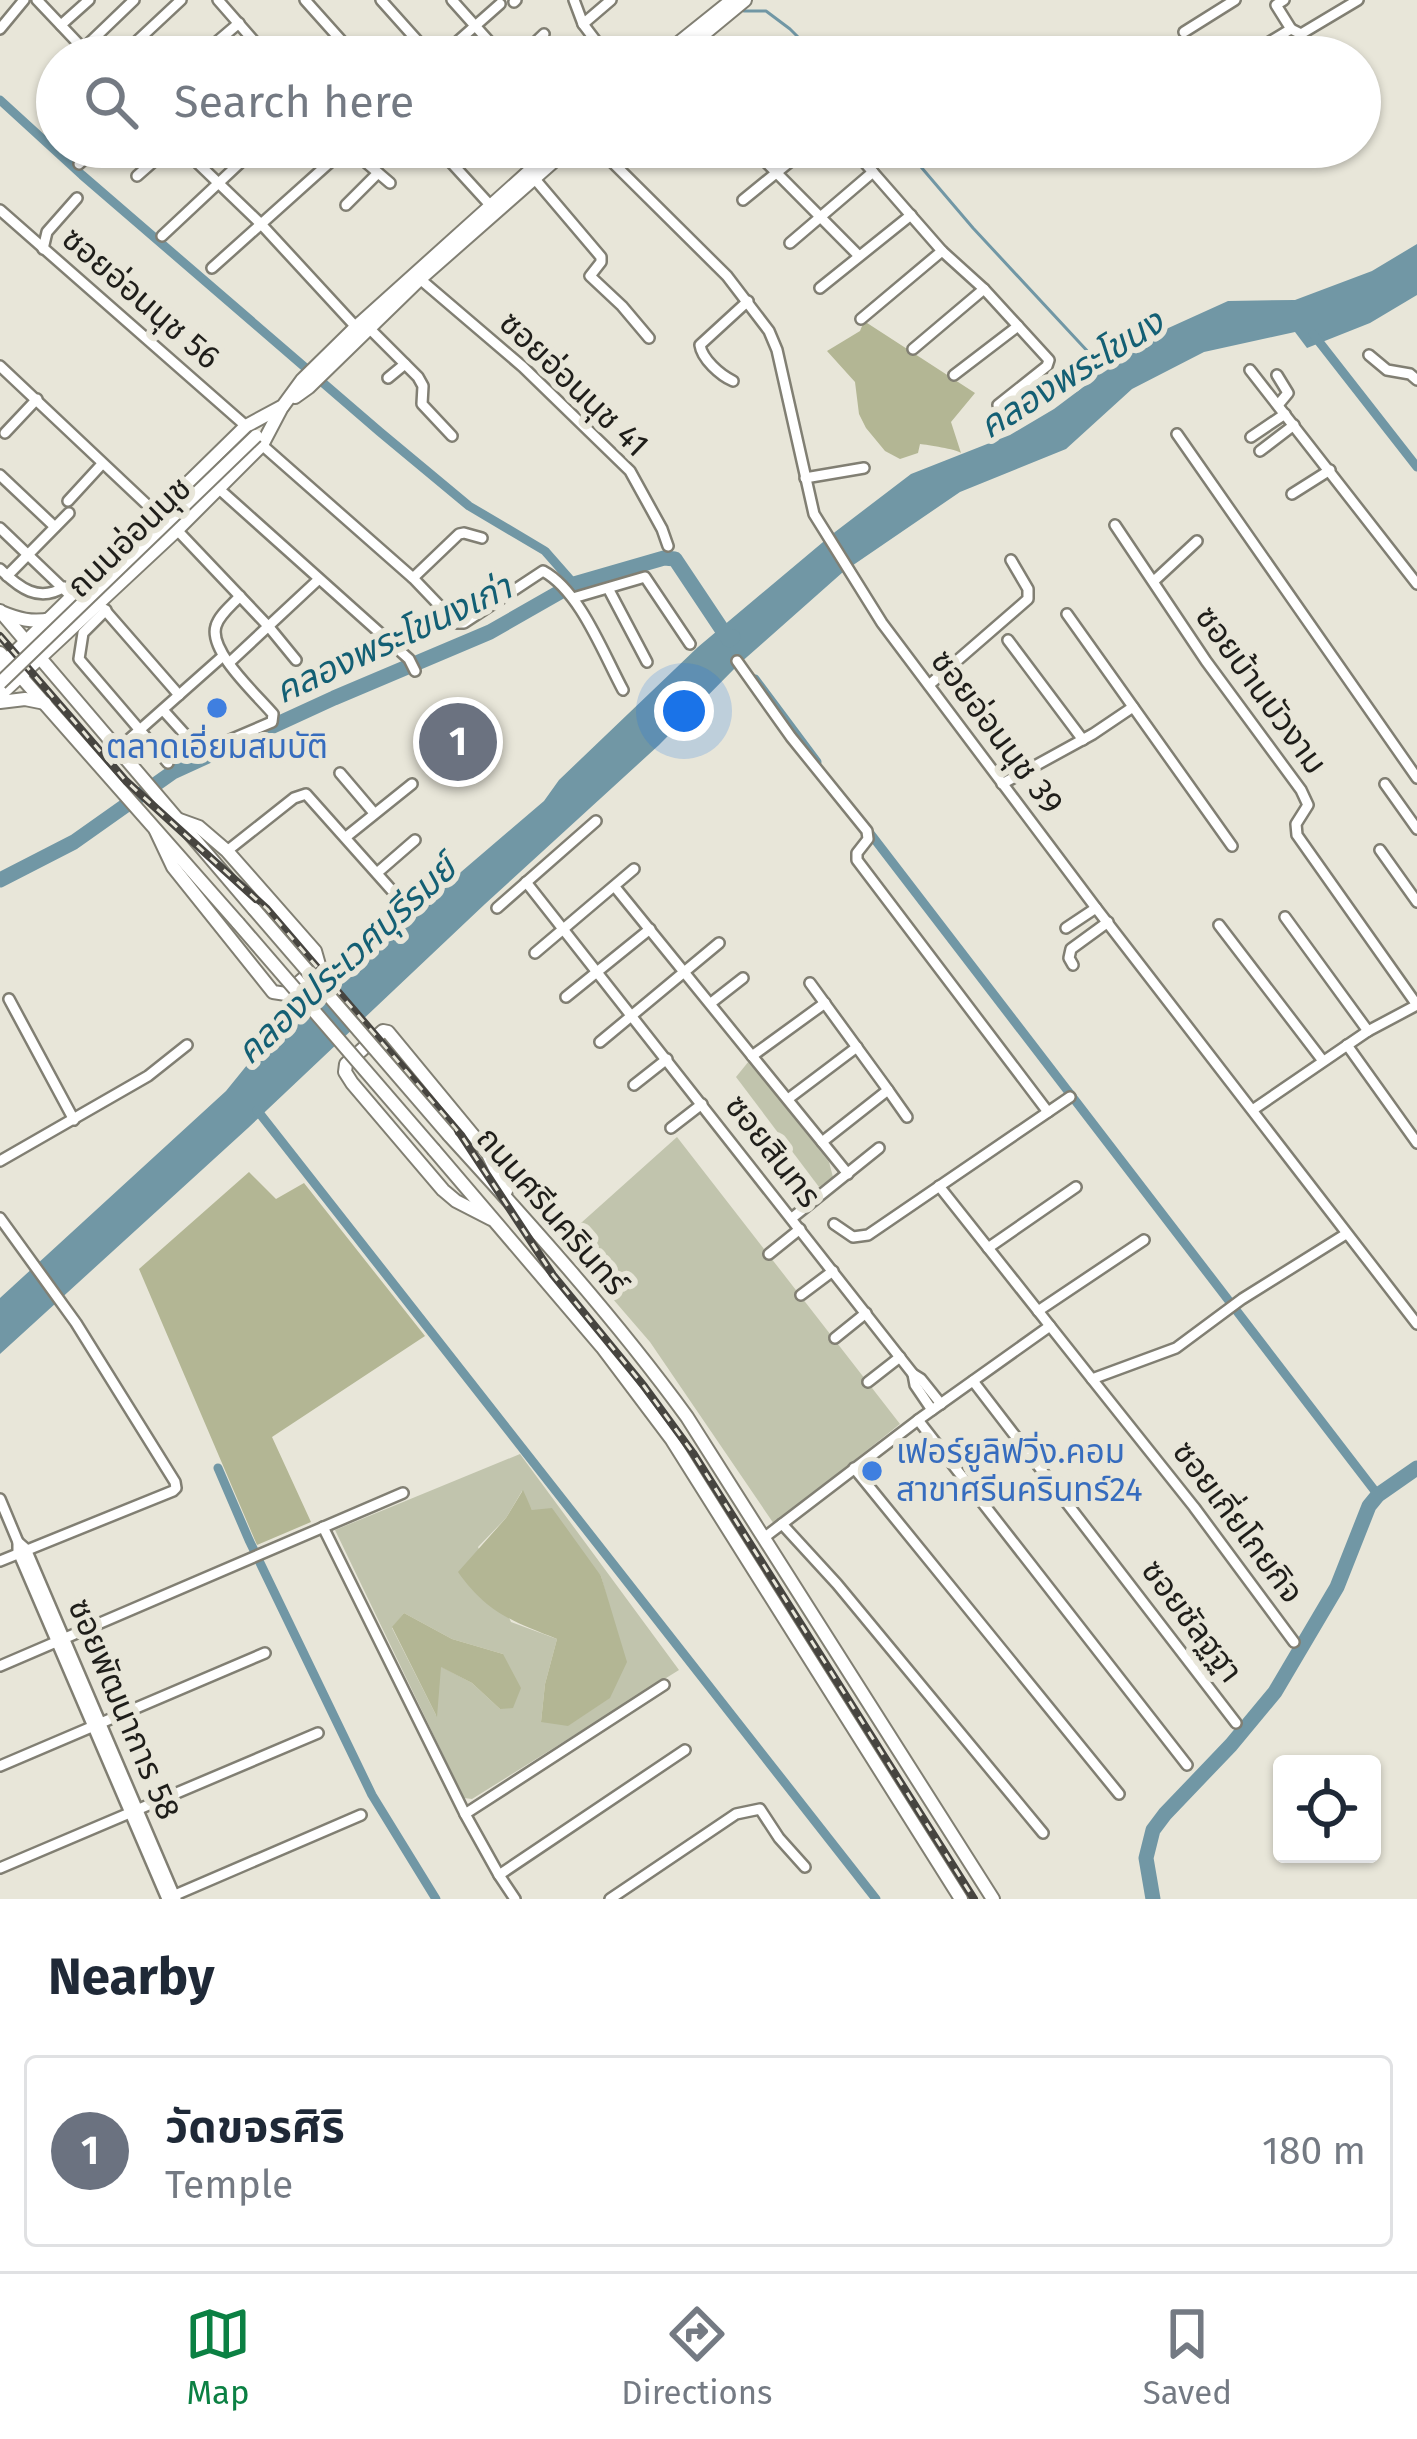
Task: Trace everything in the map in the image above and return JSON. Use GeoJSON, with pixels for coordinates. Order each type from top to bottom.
{"type":"FeatureCollection","features":[{"type":"Feature","properties":{"kind":"main road"},"geometry":{"type":"LineString","coordinates":[[687,36],[732,0]]}},
{"type":"Feature","properties":{"kind":"main road"},"geometry":{"type":"LineString","coordinates":[[701,36],[745,0]]}},
{"type":"Feature","properties":{"kind":"main road","name":"ถนนอ่อนนุช"},"geometry":{"type":"LineString","coordinates":[[0,683],[305,384],[537,168]]}},
{"type":"Feature","properties":{"kind":"main road","name":"ถนนอ่อนนุช"},"geometry":{"type":"LineString","coordinates":[[533,172],[539,168]]}},
{"type":"Feature","properties":{"kind":"main road","name":"ถนนอ่อนนุช"},"geometry":{"type":"LineString","coordinates":[[363,329],[492,208]]}},
{"type":"Feature","properties":{"kind":"main road","name":"ถนนอ่อนนุช"},"geometry":{"type":"LineString","coordinates":[[0,699],[218,488],[255,436]]}},
{"type":"Feature","properties":{"kind":"main road","name":"ถนนอ่อนนุช"},"geometry":{"type":"LineString","coordinates":[[2,660],[50,619],[69,592],[255,436]]}},
{"type":"Feature","properties":{"kind":"main road"},"geometry":{"type":"LineString","coordinates":[[69,592],[74,609],[98,609]]}},
{"type":"Feature","properties":{"kind":"main road"},"geometry":{"type":"LineString","coordinates":[[0,611],[22,620],[50,619]]}},
{"type":"Feature","properties":{"kind":"main road","name":"ถนนศรีนครินทร์"},"geometry":{"type":"LineString","coordinates":[[0,611],[654,1371],[766,1537],[992,1899]]}},
{"type":"Feature","properties":{"kind":"main road"},"geometry":{"type":"LineString","coordinates":[[65,636],[54,654],[65,688]]}},
{"type":"Feature","properties":{"kind":"main road","name":"ถนนศรีนครินทร์"},"geometry":{"type":"LineString","coordinates":[[2,660],[238,923],[602,1347],[672,1440],[961,1899]]}},
{"type":"Feature","properties":{"kind":"main road"},"geometry":{"type":"LineString","coordinates":[[0,699],[46,704]]}},
{"type":"Feature","properties":{"kind":"main road"},"geometry":{"type":"LineString","coordinates":[[157,831],[173,867],[273,992],[286,994],[319,965],[317,956],[227,851],[196,825],[174,818]]}},
{"type":"Feature","properties":{"kind":"main road"},"geometry":{"type":"LineString","coordinates":[[494,1220],[468,1209],[443,1190],[345,1072],[346,1064],[383,1031],[487,1152],[511,1204]]}},
{"type":"Feature","properties":{"kind":"street"},"geometry":{"type":"LineString","coordinates":[[0,29],[24,0]]}},
{"type":"Feature","properties":{"kind":"street"},"geometry":{"type":"LineString","coordinates":[[37,0],[71,36]]}},
{"type":"Feature","properties":{"kind":"street"},"geometry":{"type":"LineString","coordinates":[[61,25],[89,0]]}},
{"type":"Feature","properties":{"kind":"street"},"geometry":{"type":"LineString","coordinates":[[102,36],[134,0]]}},
{"type":"Feature","properties":{"kind":"street"},"geometry":{"type":"LineString","coordinates":[[142,36],[181,0]]}},
{"type":"Feature","properties":{"kind":"street"},"geometry":{"type":"LineString","coordinates":[[218,0],[249,36]]}},
{"type":"Feature","properties":{"kind":"street"},"geometry":{"type":"LineString","coordinates":[[305,0],[337,36]]}},
{"type":"Feature","properties":{"kind":"street"},"geometry":{"type":"LineString","coordinates":[[382,0],[416,36]]}},
{"type":"Feature","properties":{"kind":"street"},"geometry":{"type":"LineString","coordinates":[[452,0],[484,36]]}},
{"type":"Feature","properties":{"kind":"street"},"geometry":{"type":"LineString","coordinates":[[574,0],[592,36]]}},
{"type":"Feature","properties":{"kind":"street"},"geometry":{"type":"LineString","coordinates":[[583,24],[611,0]]}},
{"type":"Feature","properties":{"kind":"street"},"geometry":{"type":"LineString","coordinates":[[1184,32],[1235,0]]}},
{"type":"Feature","properties":{"kind":"street"},"geometry":{"type":"LineString","coordinates":[[1278,2],[1291,29],[1301,34],[1358,0]]}},
{"type":"Feature","properties":{"kind":"street"},"geometry":{"type":"LineString","coordinates":[[462,36],[500,4]]}},
{"type":"Feature","properties":{"kind":"street"},"geometry":{"type":"LineString","coordinates":[[223,36],[238,23]]}},
{"type":"Feature","properties":{"kind":"street"},"geometry":{"type":"LineString","coordinates":[[1280,36],[1291,29]]}},
{"type":"Feature","properties":{"kind":"street"},"geometry":{"type":"LineString","coordinates":[[137,176],[146,168]]}},
{"type":"Feature","properties":{"kind":"street"},"geometry":{"type":"LineString","coordinates":[[203,168],[363,329],[418,377],[423,386],[422,404],[452,436]]}},
{"type":"Feature","properties":{"kind":"street"},"geometry":{"type":"LineString","coordinates":[[162,236],[235,168]]}},
{"type":"Feature","properties":{"kind":"street"},"geometry":{"type":"LineString","coordinates":[[212,268],[324,168]]}},
{"type":"Feature","properties":{"kind":"street"},"geometry":{"type":"LineString","coordinates":[[372,168],[389,183]]}},
{"type":"Feature","properties":{"kind":"street"},"geometry":{"type":"LineString","coordinates":[[456,168],[492,208]]}},
{"type":"Feature","properties":{"kind":"street"},"geometry":{"type":"LineString","coordinates":[[530,168],[601,256],[590,275],[649,338]]}},
{"type":"Feature","properties":{"kind":"street","name":"ซอยอ่อนนุช 39"},"geometry":{"type":"LineString","coordinates":[[618,168],[727,276],[769,332],[814,514],[882,623],[1417,1324]]}},
{"type":"Feature","properties":{"kind":"street"},"geometry":{"type":"LineString","coordinates":[[771,168],[859,256]]}},
{"type":"Feature","properties":{"kind":"street"},"geometry":{"type":"LineString","coordinates":[[743,200],[784,168]]}},
{"type":"Feature","properties":{"kind":"street"},"geometry":{"type":"LineString","coordinates":[[869,168],[942,251],[1047,357],[1049,364],[998,406]]}},
{"type":"Feature","properties":{"kind":"street"},"geometry":{"type":"LineString","coordinates":[[346,205],[377,172]]}},
{"type":"Feature","properties":{"kind":"street"},"geometry":{"type":"LineString","coordinates":[[790,243],[873,172]]}},
{"type":"Feature","properties":{"kind":"street"},"geometry":{"type":"LineString","coordinates":[[43,249],[46,232],[77,198]]}},
{"type":"Feature","properties":{"kind":"street","name":"ซอยอ่อนนุช 56"},"geometry":{"type":"LineString","coordinates":[[0,210],[460,624],[543,571],[567,590]]}},
{"type":"Feature","properties":{"kind":"street"},"geometry":{"type":"LineString","coordinates":[[820,288],[911,215]]}},
{"type":"Feature","properties":{"kind":"street"},"geometry":{"type":"LineString","coordinates":[[861,319],[942,251]]}},
{"type":"Feature","properties":{"kind":"street","name":"ซอยอ่อนนุช 41"},"geometry":{"type":"LineString","coordinates":[[420,279],[523,368],[630,471],[668,546]]}},
{"type":"Feature","properties":{"kind":"street"},"geometry":{"type":"LineString","coordinates":[[913,350],[984,289]]}},
{"type":"Feature","properties":{"kind":"street"},"geometry":{"type":"LineString","coordinates":[[733,381],[724,377],[700,345],[748,301]]}},
{"type":"Feature","properties":{"kind":"street"},"geometry":{"type":"LineString","coordinates":[[954,375],[1018,326]]}},
{"type":"Feature","properties":{"kind":"street"},"geometry":{"type":"LineString","coordinates":[[1369,355],[1387,370],[1417,380]]}},
{"type":"Feature","properties":{"kind":"street"},"geometry":{"type":"LineString","coordinates":[[388,378],[405,364]]}},
{"type":"Feature","properties":{"kind":"street"},"geometry":{"type":"LineString","coordinates":[[0,366],[158,515]]}},
{"type":"Feature","properties":{"kind":"street"},"geometry":{"type":"LineString","coordinates":[[1250,370],[1417,584]]}},
{"type":"Feature","properties":{"kind":"street"},"geometry":{"type":"LineString","coordinates":[[1251,437],[1282,410],[1288,393],[1277,375]]}},
{"type":"Feature","properties":{"kind":"street"},"geometry":{"type":"LineString","coordinates":[[5,433],[37,399]]}},
{"type":"Feature","properties":{"kind":"street"},"geometry":{"type":"LineString","coordinates":[[1260,451],[1294,425]]}},
{"type":"Feature","properties":{"kind":"street"},"geometry":{"type":"LineString","coordinates":[[1177,434],[1417,778]]}},
{"type":"Feature","properties":{"kind":"street"},"geometry":{"type":"LineString","coordinates":[[68,500],[102,464]]}},
{"type":"Feature","properties":{"kind":"street"},"geometry":{"type":"LineString","coordinates":[[806,478],[864,468]]}},
{"type":"Feature","properties":{"kind":"street"},"geometry":{"type":"LineString","coordinates":[[1292,494],[1330,470]]}},
{"type":"Feature","properties":{"kind":"street"},"geometry":{"type":"LineString","coordinates":[[0,475],[55,527]]}},
{"type":"Feature","properties":{"kind":"street"},"geometry":{"type":"LineString","coordinates":[[218,488],[412,665]]}},
{"type":"Feature","properties":{"kind":"street"},"geometry":{"type":"LineString","coordinates":[[69,513],[3,573],[36,594],[69,592]]}},
{"type":"Feature","properties":{"kind":"street","name":"ซอยบ้านบัวงาม"},"geometry":{"type":"LineString","coordinates":[[1115,525],[1300,790],[1308,805],[1297,820],[1297,835],[1417,1005]]}},
{"type":"Feature","properties":{"kind":"street"},"geometry":{"type":"LineString","coordinates":[[0,528],[69,592]]}},
{"type":"Feature","properties":{"kind":"street"},"geometry":{"type":"LineString","coordinates":[[177,530],[296,660]]}},
{"type":"Feature","properties":{"kind":"street"},"geometry":{"type":"LineString","coordinates":[[413,578],[459,534],[482,538]]}},
{"type":"Feature","properties":{"kind":"street"},"geometry":{"type":"LineString","coordinates":[[1154,581],[1197,541]]}},
{"type":"Feature","properties":{"kind":"street"},"geometry":{"type":"LineString","coordinates":[[928,685],[1028,599],[1028,589],[1011,560]]}},
{"type":"Feature","properties":{"kind":"street"},"geometry":{"type":"LineString","coordinates":[[623,690],[567,590],[609,590],[646,577],[690,644]]}},
{"type":"Feature","properties":{"kind":"street"},"geometry":{"type":"LineString","coordinates":[[117,749],[269,627],[319,578]]}},
{"type":"Feature","properties":{"kind":"street"},"geometry":{"type":"LineString","coordinates":[[609,590],[647,662]]}},
{"type":"Feature","properties":{"kind":"street"},"geometry":{"type":"LineString","coordinates":[[163,710],[204,751],[272,722],[273,714],[226,660],[214,635],[217,621],[240,596]]}},
{"type":"Feature","properties":{"kind":"street"},"geometry":{"type":"LineString","coordinates":[[168,764],[79,658],[83,633],[98,609],[179,695]]}},
{"type":"Feature","properties":{"kind":"street"},"geometry":{"type":"LineString","coordinates":[[1067,614],[1232,846]]}},
{"type":"Feature","properties":{"kind":"street"},"geometry":{"type":"LineString","coordinates":[[1008,640],[1083,740]]}},
{"type":"Feature","properties":{"kind":"street"},"geometry":{"type":"LineString","coordinates":[[737,662],[867,831],[857,860],[1048,1112]]}},
{"type":"Feature","properties":{"kind":"street"},"geometry":{"type":"LineString","coordinates":[[1002,784],[1133,707]]}},
{"type":"Feature","properties":{"kind":"street"},"geometry":{"type":"LineString","coordinates":[[340,772],[374,813]]}},
{"type":"Feature","properties":{"kind":"street"},"geometry":{"type":"LineString","coordinates":[[346,837],[412,784]]}},
{"type":"Feature","properties":{"kind":"street"},"geometry":{"type":"LineString","coordinates":[[1385,784],[1417,829]]}},
{"type":"Feature","properties":{"kind":"street"},"geometry":{"type":"LineString","coordinates":[[227,851],[301,794],[309,796],[404,904]]}},
{"type":"Feature","properties":{"kind":"street"},"geometry":{"type":"LineString","coordinates":[[497,908],[596,820]]}},
{"type":"Feature","properties":{"kind":"street"},"geometry":{"type":"LineString","coordinates":[[377,873],[415,840]]}},
{"type":"Feature","properties":{"kind":"street"},"geometry":{"type":"LineString","coordinates":[[1380,850],[1417,902]]}},
{"type":"Feature","properties":{"kind":"street"},"geometry":{"type":"LineString","coordinates":[[535,953],[634,869]]}},
{"type":"Feature","properties":{"kind":"street","name":"ซอยสินทร"},"geometry":{"type":"LineString","coordinates":[[526,882],[866,1312],[913,1375],[915,1385],[937,1407]]}},
{"type":"Feature","properties":{"kind":"street","name":"ซอยสินทร"},"geometry":{"type":"LineString","coordinates":[[615,887],[848,1174]]}},
{"type":"Feature","properties":{"kind":"street"},"geometry":{"type":"LineString","coordinates":[[1066,928],[1096,908]]}},
{"type":"Feature","properties":{"kind":"street"},"geometry":{"type":"LineString","coordinates":[[1285,916],[1368,1030]]}},
{"type":"Feature","properties":{"kind":"street"},"geometry":{"type":"LineString","coordinates":[[1073,965],[1071,950],[1108,922]]}},
{"type":"Feature","properties":{"kind":"street"},"geometry":{"type":"LineString","coordinates":[[1219,925],[1323,1061]]}},
{"type":"Feature","properties":{"kind":"street"},"geometry":{"type":"LineString","coordinates":[[566,997],[650,929]]}},
{"type":"Feature","properties":{"kind":"street"},"geometry":{"type":"LineString","coordinates":[[600,1042],[718,943]]}},
{"type":"Feature","properties":{"kind":"street"},"geometry":{"type":"LineString","coordinates":[[711,1003],[743,978]]}},
{"type":"Feature","properties":{"kind":"street"},"geometry":{"type":"LineString","coordinates":[[810,983],[908,1117]]}},
{"type":"Feature","properties":{"kind":"street"},"geometry":{"type":"LineString","coordinates":[[9,999],[74,1120]]}},
{"type":"Feature","properties":{"kind":"street"},"geometry":{"type":"LineString","coordinates":[[752,1056],[825,1003]]}},
{"type":"Feature","properties":{"kind":"street"},"geometry":{"type":"LineString","coordinates":[[1254,1109],[1368,1030],[1417,1005]]}},
{"type":"Feature","properties":{"kind":"street"},"geometry":{"type":"LineString","coordinates":[[0,1161],[148,1076],[187,1045]]}},
{"type":"Feature","properties":{"kind":"street"},"geometry":{"type":"LineString","coordinates":[[1347,1046],[1417,1143]]}},
{"type":"Feature","properties":{"kind":"street"},"geometry":{"type":"LineString","coordinates":[[788,1100],[857,1047]]}},
{"type":"Feature","properties":{"kind":"street"},"geometry":{"type":"LineString","coordinates":[[634,1084],[667,1059]]}},
{"type":"Feature","properties":{"kind":"street"},"geometry":{"type":"LineString","coordinates":[[822,1142],[888,1090]]}},
{"type":"Feature","properties":{"kind":"street"},"geometry":{"type":"LineString","coordinates":[[834,1224],[860,1238],[1070,1097]]}},
{"type":"Feature","properties":{"kind":"street"},"geometry":{"type":"LineString","coordinates":[[671,1128],[702,1104]]}},
{"type":"Feature","properties":{"kind":"street"},"geometry":{"type":"LineString","coordinates":[[792,1218],[879,1148]]}},
{"type":"Feature","properties":{"kind":"street","name":"ซอยเกี่ยโกยกิจ"},"geometry":{"type":"LineString","coordinates":[[939,1186],[1176,1484],[1294,1642]]}},
{"type":"Feature","properties":{"kind":"street"},"geometry":{"type":"LineString","coordinates":[[988,1248],[1076,1187]]}},
{"type":"Feature","properties":{"kind":"street"},"geometry":{"type":"LineString","coordinates":[[0,1218],[64,1305],[176,1488],[20,1548],[0,1561]]}},
{"type":"Feature","properties":{"kind":"street"},"geometry":{"type":"LineString","coordinates":[[769,1254],[800,1229]]}},
{"type":"Feature","properties":{"kind":"street"},"geometry":{"type":"LineString","coordinates":[[1092,1379],[1177,1348],[1242,1299],[1346,1234]]}},
{"type":"Feature","properties":{"kind":"street"},"geometry":{"type":"LineString","coordinates":[[1038,1311],[1144,1240]]}},
{"type":"Feature","properties":{"kind":"street"},"geometry":{"type":"LineString","coordinates":[[801,1295],[833,1271]]}},
{"type":"Feature","properties":{"kind":"street"},"geometry":{"type":"LineString","coordinates":[[836,1338],[866,1312]]}},
{"type":"Feature","properties":{"kind":"street"},"geometry":{"type":"LineString","coordinates":[[766,1537],[1050,1326]]}},
{"type":"Feature","properties":{"kind":"street"},"geometry":{"type":"LineString","coordinates":[[868,1382],[900,1357]]}},
{"type":"Feature","properties":{"kind":"street","name":"ซอยชัลฐฐา"},"geometry":{"type":"LineString","coordinates":[[974,1381],[1236,1724]]}},
{"type":"Feature","properties":{"kind":"street"},"geometry":{"type":"LineString","coordinates":[[918,1420],[1187,1765]]}},
{"type":"Feature","properties":{"kind":"street"},"geometry":{"type":"LineString","coordinates":[[854,1468],[1119,1794]]}},
{"type":"Feature","properties":{"kind":"street"},"geometry":{"type":"LineString","coordinates":[[0,1666],[404,1493]]}},
{"type":"Feature","properties":{"kind":"street","name":"ซอยพัฒนาการ 58"},"geometry":{"type":"LineString","coordinates":[[0,1499],[170,1898]]}},
{"type":"Feature","properties":{"kind":"street"},"geometry":{"type":"LineString","coordinates":[[782,1524],[1043,1834]]}},
{"type":"Feature","properties":{"kind":"street"},"geometry":{"type":"LineString","coordinates":[[323,1527],[465,1814],[515,1899]]}},
{"type":"Feature","properties":{"kind":"street"},"geometry":{"type":"LineString","coordinates":[[0,1766],[265,1653]]}},
{"type":"Feature","properties":{"kind":"street"},"geometry":{"type":"LineString","coordinates":[[465,1814],[664,1685]]}},
{"type":"Feature","properties":{"kind":"street"},"geometry":{"type":"LineString","coordinates":[[0,1868],[318,1733]]}},
{"type":"Feature","properties":{"kind":"street"},"geometry":{"type":"LineString","coordinates":[[499,1875],[686,1750]]}},
{"type":"Feature","properties":{"kind":"street"},"geometry":{"type":"LineString","coordinates":[[610,1899],[752,1808],[764,1812],[805,1867]]}},
{"type":"Feature","properties":{"kind":"street"},"geometry":{"type":"LineString","coordinates":[[170,1898],[361,1815]]}},
{"type":"Feature","properties":{"kind":"green space"},"geometry":{"type":"Polygon","coordinates":[[[864,321],[975,393],[951,422],[961,453],[920,444],[918,453],[900,459],[885,451],[866,428],[855,382],[827,351],[860,331],[864,321]]]}},
{"type":"Feature","properties":{"kind":"green space"},"geometry":{"type":"Polygon","coordinates":[[[749,1061],[829,1162],[833,1177],[819,1187],[736,1077],[749,1061]]]}},
{"type":"Feature","properties":{"kind":"green space"},"geometry":{"type":"Polygon","coordinates":[[[677,1137],[900,1424],[774,1524],[650,1342],[562,1240],[677,1137]]]}},
{"type":"Feature","properties":{"kind":"green space"},"geometry":{"type":"Polygon","coordinates":[[[249,1172],[276,1199],[304,1183],[425,1336],[272,1437],[311,1522],[257,1545],[139,1269],[249,1172]]]}},
{"type":"Feature","properties":{"kind":"green space"},"geometry":{"type":"Polygon","coordinates":[[[520,1454],[679,1670],[472,1799],[464,1798],[335,1530],[520,1454]],[[522,1491],[506,1518],[478,1547],[511,1622],[557,1639],[541,1722],[610,1610],[601,1576],[532,1510],[522,1491]],[[404,1613],[392,1628],[436,1715],[440,1666],[472,1683],[500,1709],[503,1654],[452,1639],[404,1613]]]}},
{"type":"Feature","properties":{"kind":"green space"},"geometry":{"type":"Polygon","coordinates":[[[523,1490],[532,1510],[552,1508],[601,1576],[627,1662],[610,1698],[568,1726],[541,1722],[557,1639],[502,1614],[458,1572],[506,1518],[523,1490]]]}},
{"type":"Feature","properties":{"kind":"green space"},"geometry":{"type":"Polygon","coordinates":[[[404,1613],[452,1639],[503,1654],[521,1688],[513,1708],[500,1709],[472,1683],[441,1667],[437,1717],[392,1627],[404,1613]]]}},
{"type":"Feature","properties":{"kind":"water"},"geometry":{"type":"Polygon","coordinates":[[[1417,244],[1417,295],[1370,323],[1307,348],[1295,332],[1204,352],[1132,389],[1066,449],[960,492],[843,572],[0,1354],[0,1298],[226,1091],[273,1033],[544,801],[559,780],[698,647],[835,532],[911,474],[1010,435],[1054,409],[1090,382],[1111,354],[1228,301],[1295,300],[1372,271],[1417,244]]]}},
{"type":"Feature","properties":{"kind":"waterway"},"geometry":{"type":"LineString","coordinates":[[744,11],[766,11],[797,36]]}},
{"type":"Feature","properties":{"kind":"waterway"},"geometry":{"type":"LineString","coordinates":[[0,100],[36,133]]}},
{"type":"Feature","properties":{"kind":"waterway"},"geometry":{"type":"LineString","coordinates":[[74,168],[380,432],[469,506],[545,551],[574,584]]}},
{"type":"Feature","properties":{"kind":"waterway","name":"คลองพระโขนง"},"geometry":{"type":"LineString","coordinates":[[922,168],[1104,369]]}},
{"type":"Feature","properties":{"kind":"waterway"},"geometry":{"type":"LineString","coordinates":[[1313,334],[1417,467]]}},
{"type":"Feature","properties":{"kind":"waterway","name":"คลองพระโขนงเก่า"},"geometry":{"type":"LineString","coordinates":[[0,880],[74,842],[173,772],[490,632],[574,584],[664,558],[675,559],[729,640],[733,637]]}},
{"type":"Feature","properties":{"kind":"waterway"},"geometry":{"type":"LineString","coordinates":[[755,679],[817,762]]}},
{"type":"Feature","properties":{"kind":"waterway"},"geometry":{"type":"LineString","coordinates":[[866,828],[1378,1495]]}},
{"type":"Feature","properties":{"kind":"waterway"},"geometry":{"type":"LineString","coordinates":[[257,1110],[876,1899]]}},
{"type":"Feature","properties":{"kind":"waterway"},"geometry":{"type":"LineString","coordinates":[[218,1468],[372,1795],[436,1899]]}},
{"type":"Feature","properties":{"kind":"waterway"},"geometry":{"type":"LineString","coordinates":[[1153,1899],[1146,1858],[1153,1830],[1275,1692],[1337,1587],[1369,1506],[1417,1468]]}},
{"type":"Feature","properties":{"kind":"railway"},"geometry":{"type":"LineString","coordinates":[[0,636],[126,781],[267,909],[461,1135],[553,1275],[693,1453],[974,1899]]}},
{"type":"Feature","properties":{"kind":"place","name":"ตลาดเอี่ยมสมบัติ"},"geometry":{"type":"Point","coordinates":[217,708]}},
{"type":"Feature","properties":{"kind":"place","name":"วัดขจรศิริ"},"geometry":{"type":"Point","coordinates":[458,742]}},
{"type":"Feature","properties":{"kind":"place","name":"เฟอร์ยูลิฟวิ่ง.คอม สาขาศรีนครินทร์24"},"geometry":{"type":"Point","coordinates":[872,1471]}},
{"type":"Feature","properties":{"kind":"water label","name":"คลองประเวศบุรีรมย์"},"geometry":{"type":"Point","coordinates":[346,960]}}]}
